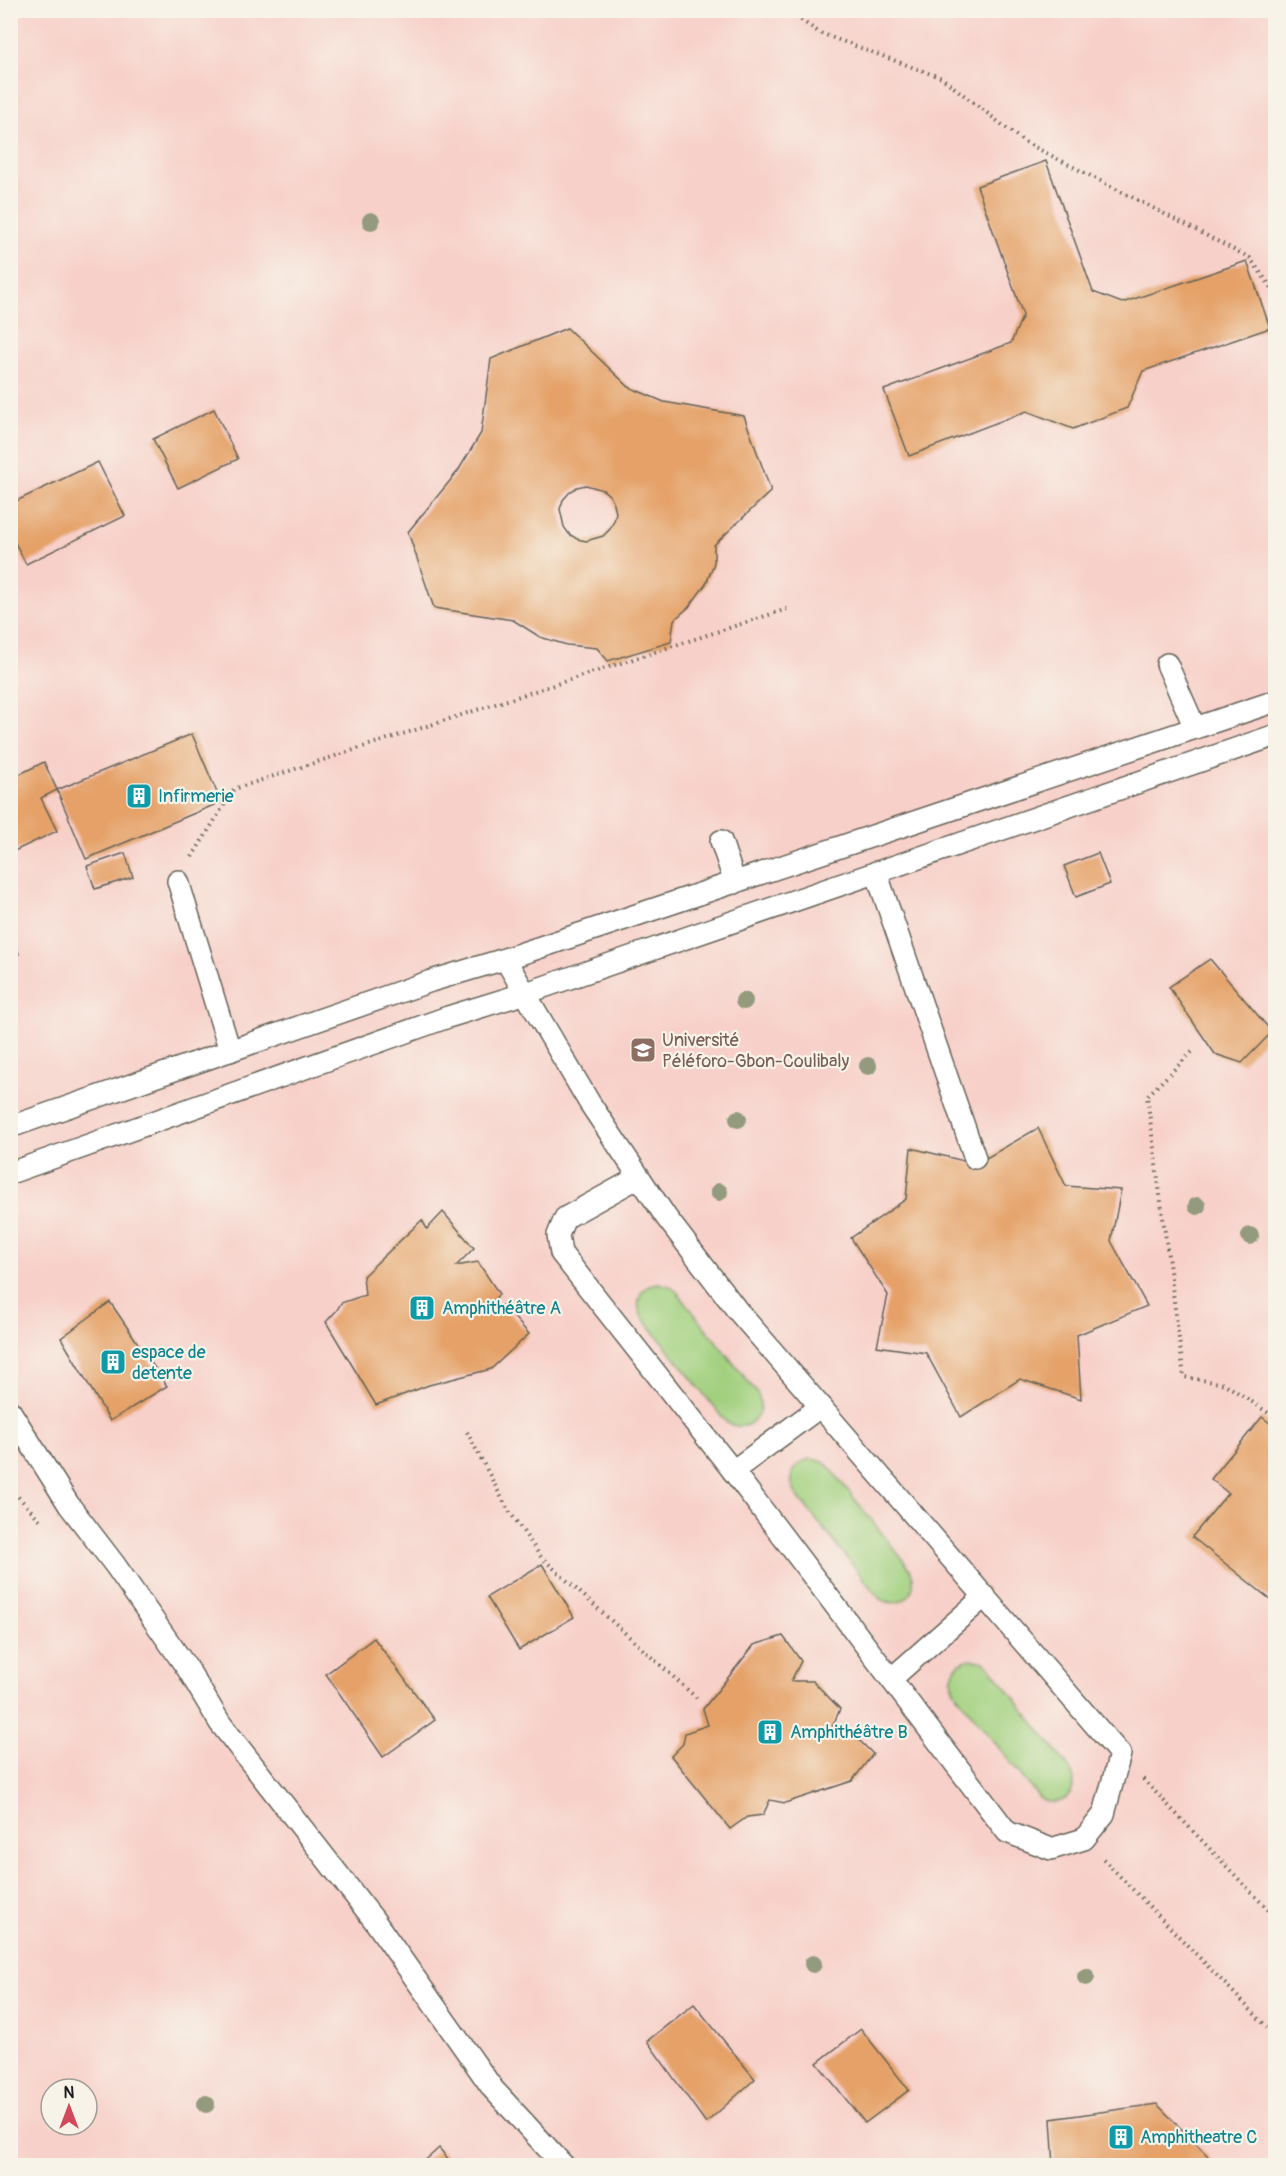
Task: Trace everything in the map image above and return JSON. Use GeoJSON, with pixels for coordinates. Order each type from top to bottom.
{"type":"FeatureCollection","features":[{"type":"Feature","properties":{"kind":"lane"},"geometry":{"type":"LineString","coordinates":[[1167,664],[1195,728]]}},
{"type":"Feature","properties":{"kind":"lane"},"geometry":{"type":"LineString","coordinates":[[10,1127],[431,981],[735,883],[1275,701]]}},
{"type":"Feature","properties":{"kind":"lane"},"geometry":{"type":"LineString","coordinates":[[10,1173],[448,1017],[526,993],[1275,735]]}},
{"type":"Feature","properties":{"kind":"lane"},"geometry":{"type":"LineString","coordinates":[[969,804],[978,838]]}},
{"type":"Feature","properties":{"kind":"lane"},"geometry":{"type":"LineString","coordinates":[[721,841],[735,883]]}},
{"type":"Feature","properties":{"kind":"lane"},"geometry":{"type":"LineString","coordinates":[[876,872],[975,1158]]}},
{"type":"Feature","properties":{"kind":"lane"},"geometry":{"type":"LineString","coordinates":[[178,881],[230,1051]]}},
{"type":"Feature","properties":{"kind":"lane"},"geometry":{"type":"LineString","coordinates":[[505,959],[589,1102],[666,1216],[737,1310],[1120,1755],[1104,1814],[1084,1839],[1051,1849],[1007,1832],[733,1471],[561,1253],[558,1235],[565,1218],[639,1177]]}},
{"type":"Feature","properties":{"kind":"lane"},"geometry":{"type":"LineString","coordinates":[[733,1471],[820,1406]]}},
{"type":"Feature","properties":{"kind":"lane"},"geometry":{"type":"LineString","coordinates":[[10,1412],[69,1505],[116,1565],[189,1671],[220,1723],[374,1920],[493,2089],[564,2166]]}},
{"type":"Feature","properties":{"kind":"lane"},"geometry":{"type":"LineString","coordinates":[[891,1679],[985,1596]]}},
{"type":"Feature","properties":{"kind":"path"},"geometry":{"type":"LineString","coordinates":[[786,10],[820,33],[942,78],[1023,141],[1250,258],[1275,294]]}},
{"type":"Feature","properties":{"kind":"path"},"geometry":{"type":"LineString","coordinates":[[178,881],[234,789],[790,608]]}},
{"type":"Feature","properties":{"kind":"path"},"geometry":{"type":"LineString","coordinates":[[1192,1052],[1148,1096],[1184,1377],[1225,1384],[1275,1418]]}},
{"type":"Feature","properties":{"kind":"path"},"geometry":{"type":"LineString","coordinates":[[467,1432],[507,1508],[541,1557],[700,1701]]}},
{"type":"Feature","properties":{"kind":"path"},"geometry":{"type":"LineString","coordinates":[[1120,1755],[1275,1917]]}},
{"type":"Feature","properties":{"kind":"path"},"geometry":{"type":"LineString","coordinates":[[1084,1839],[1275,2036]]}},
{"type":"Feature","properties":{"kind":"shaded area","name":"Université Péléforo-Gbon-Coulibaly"},"geometry":{"type":"Polygon","coordinates":[[[11,11],[1275,11],[1275,2165],[11,2166],[11,11]]]}},
{"type":"Feature","properties":{"kind":"green space"},"geometry":{"type":"Polygon","coordinates":[[[658,1283],[670,1286],[677,1292],[757,1393],[760,1409],[758,1415],[749,1424],[735,1426],[727,1423],[643,1318],[639,1307],[640,1296],[647,1288],[658,1283]]]}},
{"type":"Feature","properties":{"kind":"green space"},"geometry":{"type":"Polygon","coordinates":[[[811,1459],[824,1462],[831,1469],[910,1569],[913,1585],[908,1597],[896,1602],[880,1599],[796,1494],[792,1483],[793,1472],[800,1464],[811,1459]]]}},
{"type":"Feature","properties":{"kind":"green space"},"geometry":{"type":"Polygon","coordinates":[[[971,1659],[984,1662],[991,1668],[1070,1769],[1074,1785],[1072,1791],[1063,1800],[1048,1802],[1040,1799],[956,1694],[952,1683],[953,1672],[960,1664],[971,1659]]]}},
{"type":"Feature","properties":{"kind":"building"},"geometry":{"type":"Polygon","coordinates":[[[1046,161],[1093,292],[1122,303],[1247,261],[1270,328],[1143,371],[1127,408],[1073,429],[1027,411],[909,456],[884,390],[1011,343],[1023,315],[977,186],[1046,161]]]}},
{"type":"Feature","properties":{"kind":"building"},"geometry":{"type":"Polygon","coordinates":[[[567,328],[629,387],[664,402],[744,416],[771,491],[714,545],[714,563],[706,584],[689,607],[674,620],[671,642],[608,661],[597,648],[567,645],[540,637],[513,620],[434,608],[408,532],[458,471],[481,433],[491,359],[567,328]],[[586,485],[577,487],[563,500],[560,509],[564,527],[569,534],[586,541],[603,536],[610,529],[616,513],[610,496],[603,490],[586,485]]]}},
{"type":"Feature","properties":{"kind":"building"},"geometry":{"type":"Polygon","coordinates":[[[214,409],[238,459],[178,488],[153,439],[214,409]]]}},
{"type":"Feature","properties":{"kind":"building"},"geometry":{"type":"Polygon","coordinates":[[[98,462],[125,516],[26,564],[10,533],[10,504],[98,462]]]}},
{"type":"Feature","properties":{"kind":"building","name":"Infirmerie"},"geometry":{"type":"Polygon","coordinates":[[[192,734],[221,802],[86,859],[57,790],[192,734]]]}},
{"type":"Feature","properties":{"kind":"building"},"geometry":{"type":"Polygon","coordinates":[[[44,762],[57,790],[41,798],[57,831],[10,853],[10,779],[44,762]]]}},
{"type":"Feature","properties":{"kind":"building"},"geometry":{"type":"Polygon","coordinates":[[[125,853],[133,877],[95,889],[87,866],[125,853]]]}},
{"type":"Feature","properties":{"kind":"building"},"geometry":{"type":"Polygon","coordinates":[[[1098,853],[1110,884],[1076,897],[1064,866],[1098,853]]]}},
{"type":"Feature","properties":{"kind":"building"},"geometry":{"type":"Polygon","coordinates":[[[10,929],[19,954],[10,957],[10,929]]]}},
{"type":"Feature","properties":{"kind":"building"},"geometry":{"type":"Polygon","coordinates":[[[1210,959],[1272,1032],[1242,1063],[1215,1054],[1169,987],[1210,959]]]}},
{"type":"Feature","properties":{"kind":"building"},"geometry":{"type":"Polygon","coordinates":[[[1038,1128],[1066,1186],[1121,1190],[1111,1241],[1147,1306],[1077,1335],[1081,1399],[1020,1379],[961,1417],[926,1353],[877,1346],[888,1295],[851,1238],[906,1199],[911,1148],[976,1164],[1038,1128]]]}},
{"type":"Feature","properties":{"kind":"building","name":"Amphithéâtre A"},"geometry":{"type":"Polygon","coordinates":[[[443,1212],[474,1248],[456,1266],[478,1262],[499,1294],[488,1307],[503,1305],[529,1334],[491,1369],[429,1385],[376,1405],[326,1322],[341,1303],[365,1295],[363,1276],[422,1220],[427,1229],[443,1212]]]}},
{"type":"Feature","properties":{"kind":"building","name":"espace de detente"},"geometry":{"type":"Polygon","coordinates":[[[110,1302],[167,1386],[110,1421],[61,1338],[110,1302]]]}},
{"type":"Feature","properties":{"kind":"building"},"geometry":{"type":"Polygon","coordinates":[[[1262,1417],[1276,1428],[1276,1604],[1192,1537],[1228,1493],[1211,1479],[1262,1417]]]}},
{"type":"Feature","properties":{"kind":"building"},"geometry":{"type":"Polygon","coordinates":[[[542,1564],[574,1617],[519,1650],[487,1597],[542,1564]]]}},
{"type":"Feature","properties":{"kind":"building","name":"Amphithéâtre B"},"geometry":{"type":"Polygon","coordinates":[[[783,1636],[801,1661],[791,1681],[813,1681],[840,1709],[830,1732],[844,1725],[873,1754],[852,1781],[785,1803],[770,1800],[763,1815],[747,1817],[730,1829],[671,1756],[683,1744],[685,1733],[708,1725],[703,1709],[754,1645],[783,1636]]]}},
{"type":"Feature","properties":{"kind":"building"},"geometry":{"type":"Polygon","coordinates":[[[374,1638],[435,1720],[383,1757],[326,1674],[374,1638]]]}},
{"type":"Feature","properties":{"kind":"building"},"geometry":{"type":"Polygon","coordinates":[[[694,2004],[755,2079],[706,2123],[647,2041],[694,2004]]]}},
{"type":"Feature","properties":{"kind":"building"},"geometry":{"type":"Polygon","coordinates":[[[861,2029],[909,2090],[865,2123],[817,2063],[861,2029]]]}},
{"type":"Feature","properties":{"kind":"building","name":"Amphitheatre C"},"geometry":{"type":"Polygon","coordinates":[[[1157,2104],[1208,2156],[1210,2166],[1054,2166],[1051,2119],[1157,2104]]]}},
{"type":"Feature","properties":{"kind":"building"},"geometry":{"type":"Polygon","coordinates":[[[439,2148],[454,2166],[419,2166],[439,2148]]]}},
{"type":"Feature","properties":{"kind":"place","name":"Infirmerie"},"geometry":{"type":"Point","coordinates":[139,796]}},
{"type":"Feature","properties":{"kind":"place","name":"Université Péléforo-Gbon-Coulibaly"},"geometry":{"type":"Point","coordinates":[643,1050]}},
{"type":"Feature","properties":{"kind":"place","name":"Amphithéâtre A"},"geometry":{"type":"Point","coordinates":[422,1308]}},
{"type":"Feature","properties":{"kind":"place","name":"espace de detente"},"geometry":{"type":"Point","coordinates":[113,1362]}},
{"type":"Feature","properties":{"kind":"place","name":"Amphithéâtre B"},"geometry":{"type":"Point","coordinates":[770,1732]}},
{"type":"Feature","properties":{"kind":"place","name":"Amphitheatre C"},"geometry":{"type":"Point","coordinates":[1121,2137]}}]}
